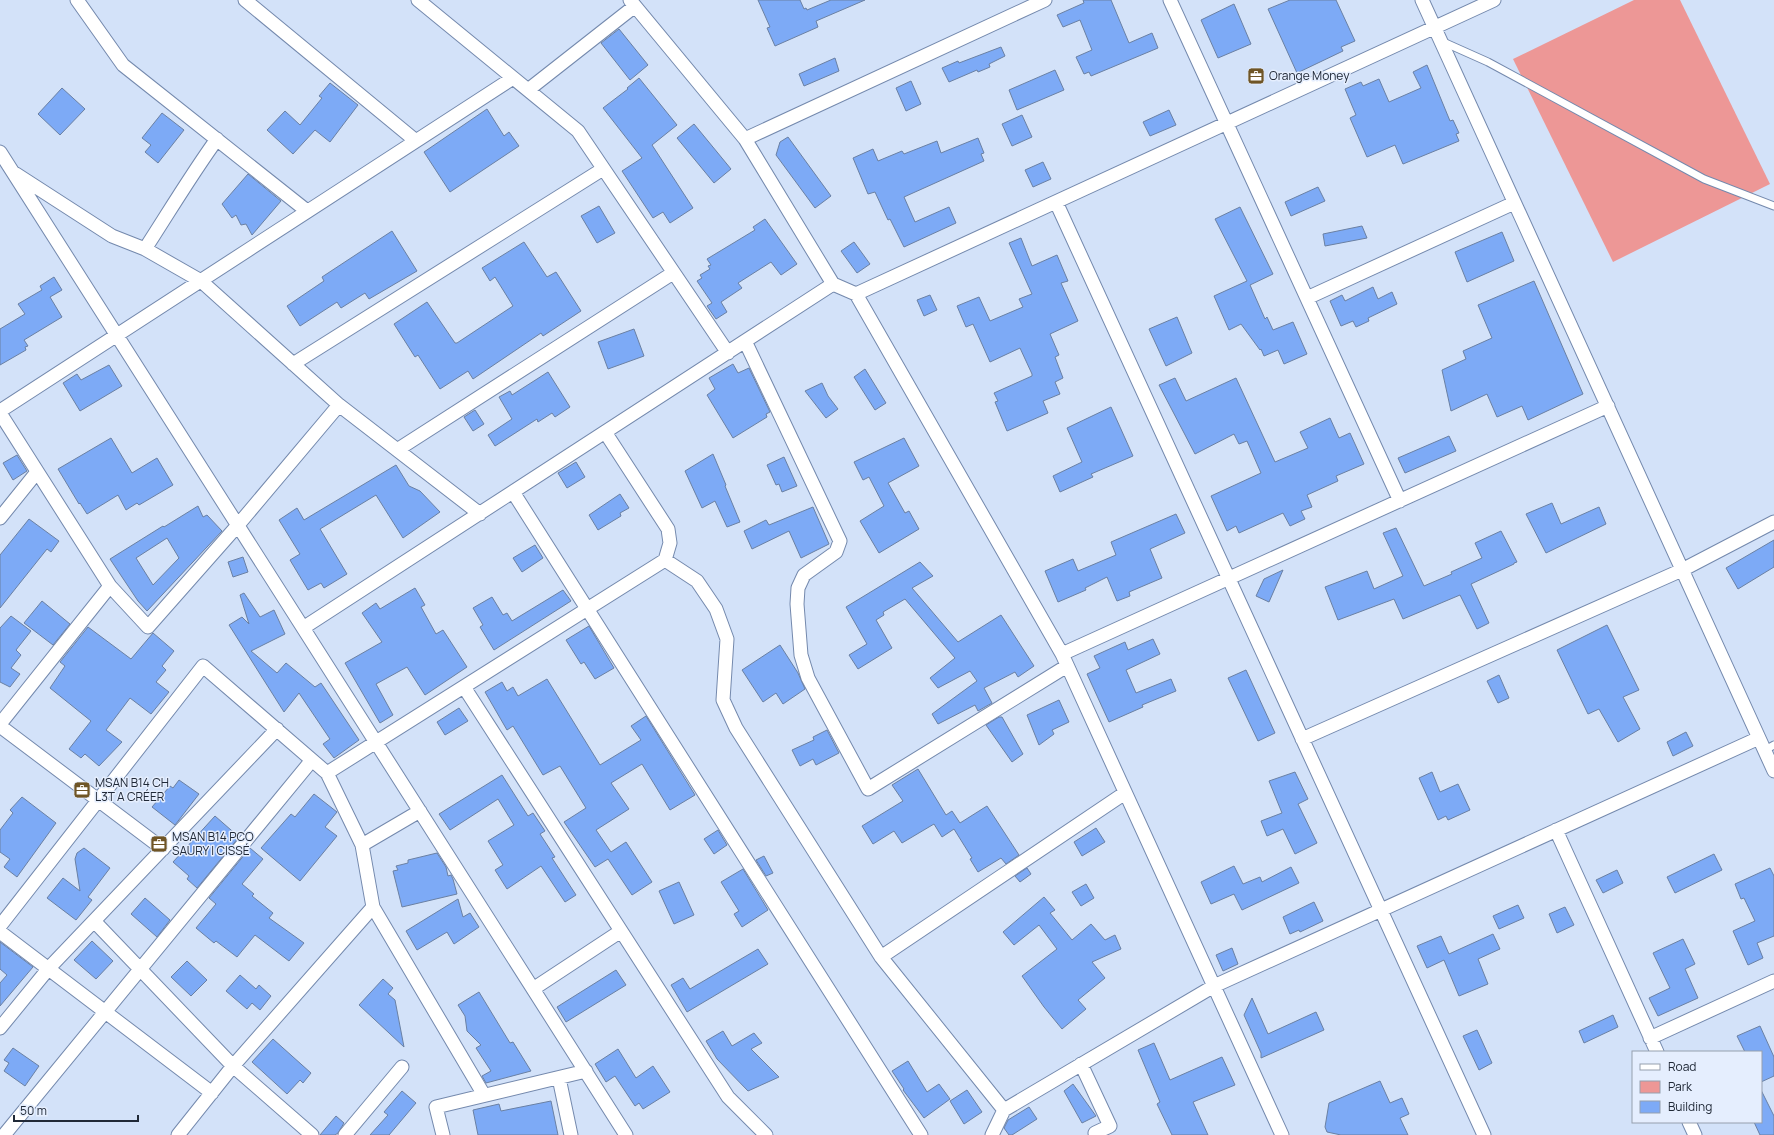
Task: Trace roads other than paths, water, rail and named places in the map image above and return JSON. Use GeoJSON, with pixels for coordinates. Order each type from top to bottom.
{"type":"FeatureCollection","features":[{"type":"Feature","properties":{"kind":"street"},"geometry":{"type":"LineString","coordinates":[[77,0],[123,65],[307,211]]}},
{"type":"Feature","properties":{"kind":"street"},"geometry":{"type":"LineString","coordinates":[[245,0],[416,141]]}},
{"type":"Feature","properties":{"kind":"street"},"geometry":{"type":"LineString","coordinates":[[418,0],[578,131],[728,353]]}},
{"type":"Feature","properties":{"kind":"street"},"geometry":{"type":"LineString","coordinates":[[745,139],[1045,0]]}},
{"type":"Feature","properties":{"kind":"street"},"geometry":{"type":"LineString","coordinates":[[1170,0],[1400,501]]}},
{"type":"Feature","properties":{"kind":"street"},"geometry":{"type":"LineString","coordinates":[[1422,0],[1759,738],[1769,748],[1774,770]]}},
{"type":"Feature","properties":{"kind":"street"},"geometry":{"type":"LineString","coordinates":[[856,294],[1494,0]]}},
{"type":"Feature","properties":{"kind":"street"},"geometry":{"type":"LineString","coordinates":[[528,90],[632,3],[745,139],[833,284],[856,294],[1065,660],[1282,1135]]}},
{"type":"Feature","properties":{"kind":"street"},"geometry":{"type":"LineString","coordinates":[[339,404],[238,525],[148,627],[110,586],[0,412],[513,78]]}},
{"type":"Feature","properties":{"kind":"street"},"geometry":{"type":"LineString","coordinates":[[145,249],[172,209],[191,175],[216,139]]}},
{"type":"Feature","properties":{"kind":"street"},"geometry":{"type":"LineString","coordinates":[[0,152],[626,1135]]}},
{"type":"Feature","properties":{"kind":"street"},"geometry":{"type":"LineString","coordinates":[[293,364],[603,169]]}},
{"type":"Feature","properties":{"kind":"street"},"geometry":{"type":"LineString","coordinates":[[12,171],[112,236],[145,249],[200,281],[339,404],[480,514]]}},
{"type":"Feature","properties":{"kind":"street"},"geometry":{"type":"LineString","coordinates":[[1056,202],[1484,1135]]}},
{"type":"Feature","properties":{"kind":"street"},"geometry":{"type":"LineString","coordinates":[[1307,298],[1514,203]]}},
{"type":"Feature","properties":{"kind":"street"},"geometry":{"type":"LineString","coordinates":[[397,450],[673,273]]}},
{"type":"Feature","properties":{"kind":"street"},"geometry":{"type":"LineString","coordinates":[[303,628],[833,284]]}},
{"type":"Feature","properties":{"kind":"street"},"geometry":{"type":"LineString","coordinates":[[745,341],[840,541],[836,552],[804,575],[798,588],[797,604],[801,655],[808,678],[868,789],[1065,660],[1229,579],[1608,406]]}},
{"type":"Feature","properties":{"kind":"street"},"geometry":{"type":"LineString","coordinates":[[327,772],[665,560],[670,543],[668,529],[605,432]]}},
{"type":"Feature","properties":{"kind":"street"},"geometry":{"type":"LineString","coordinates":[[0,518],[37,472]]}},
{"type":"Feature","properties":{"kind":"street"},"geometry":{"type":"LineString","coordinates":[[513,492],[921,1135]]}},
{"type":"Feature","properties":{"kind":"street"},"geometry":{"type":"LineString","coordinates":[[1302,739],[1682,570],[1774,522]]}},
{"type":"Feature","properties":{"kind":"street"},"geometry":{"type":"LineString","coordinates":[[665,560],[697,581],[716,609],[727,639],[723,700],[736,728],[881,957],[1004,1110]]}},
{"type":"Feature","properties":{"kind":"street"},"geometry":{"type":"LineString","coordinates":[[110,586],[0,725],[163,848]]}},
{"type":"Feature","properties":{"kind":"street"},"geometry":{"type":"LineString","coordinates":[[0,926],[203,666],[327,772],[362,845],[373,907],[484,1096]]}},
{"type":"Feature","properties":{"kind":"street"},"geometry":{"type":"LineString","coordinates":[[464,687],[728,1098],[766,1135]]}},
{"type":"Feature","properties":{"kind":"street"},"geometry":{"type":"LineString","coordinates":[[0,1028],[49,968],[277,729]]}},
{"type":"Feature","properties":{"kind":"street"},"geometry":{"type":"LineString","coordinates":[[992,1135],[1004,1110],[1214,986],[1759,738]]}},
{"type":"Feature","properties":{"kind":"street"},"geometry":{"type":"LineString","coordinates":[[4,1135],[312,760]]}},
{"type":"Feature","properties":{"kind":"street"},"geometry":{"type":"LineString","coordinates":[[881,957],[1125,793]]}},
{"type":"Feature","properties":{"kind":"street"},"geometry":{"type":"LineString","coordinates":[[362,845],[420,811]]}},
{"type":"Feature","properties":{"kind":"street"},"geometry":{"type":"LineString","coordinates":[[1556,830],[1656,1051]]}},
{"type":"Feature","properties":{"kind":"street"},"geometry":{"type":"LineString","coordinates":[[178,1135],[234,1066],[373,907]]}},
{"type":"Feature","properties":{"kind":"street"},"geometry":{"type":"LineString","coordinates":[[94,921],[234,1066],[312,1135]]}},
{"type":"Feature","properties":{"kind":"street"},"geometry":{"type":"LineString","coordinates":[[533,989],[621,931]]}},
{"type":"Feature","properties":{"kind":"street"},"geometry":{"type":"LineString","coordinates":[[0,932],[212,1093]]}},
{"type":"Feature","properties":{"kind":"street"},"geometry":{"type":"LineString","coordinates":[[1650,1038],[1774,980]]}},
{"type":"Feature","properties":{"kind":"street"},"geometry":{"type":"LineString","coordinates":[[1081,1064],[1110,1126],[1095,1133],[1096,1135]]}},
{"type":"Feature","properties":{"kind":"street"},"geometry":{"type":"LineString","coordinates":[[345,1135],[402,1067]]}},
{"type":"Feature","properties":{"kind":"street"},"geometry":{"type":"LineString","coordinates":[[443,1135],[436,1107],[586,1071]]}},
{"type":"Feature","properties":{"kind":"street"},"geometry":{"type":"LineString","coordinates":[[559,1078],[571,1135]]}},
{"type":"Feature","properties":{"kind":"street"},"geometry":{"type":"LineString","coordinates":[[1689,1123],[1695,1135]]}},
{"type":"Feature","properties":{"kind":"lane"},"geometry":{"type":"LineString","coordinates":[[1441,41],[1488,62],[1704,179],[1774,206]]}},
{"type":"Feature","properties":{"kind":"place","name":"Orange Money"},"geometry":{"type":"Point","coordinates":[1256,76]}},
{"type":"Feature","properties":{"kind":"place","name":"MSAN B14 CH L3T A CRÉER"},"geometry":{"type":"Point","coordinates":[82,790]}},
{"type":"Feature","properties":{"kind":"place","name":"MSAN B14 PCO SAURY I CISSÉ"},"geometry":{"type":"Point","coordinates":[159,844]}}]}
